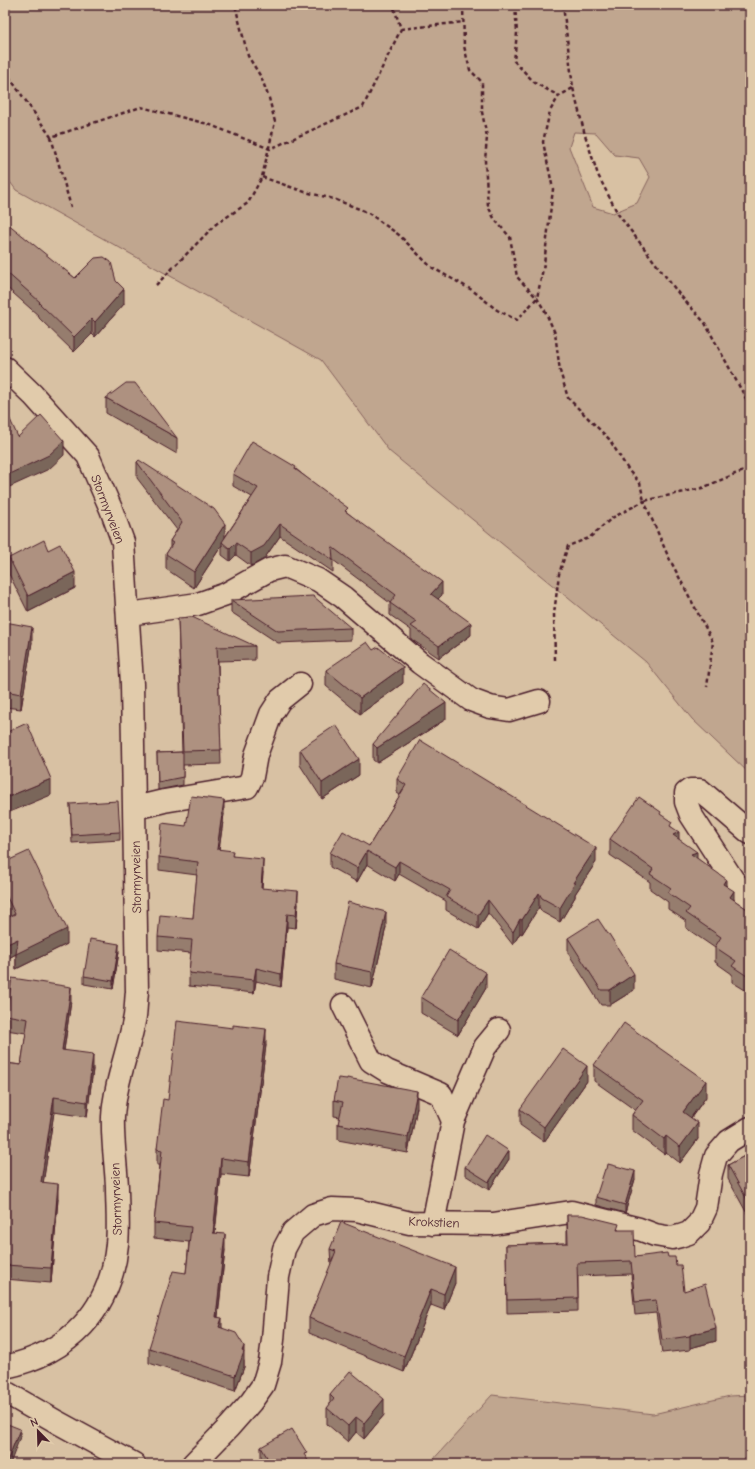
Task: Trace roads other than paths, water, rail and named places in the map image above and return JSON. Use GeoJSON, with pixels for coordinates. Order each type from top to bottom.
{"type":"FeatureCollection","features":[{"type":"Feature","properties":{"kind":"street","name":"Stormyrveien"},"geometry":{"type":"LineString","coordinates":[[5,368],[33,394],[88,456],[111,509],[123,542],[129,614],[132,684],[137,992],[135,1016],[114,1098],[112,1126],[117,1186],[117,1244],[113,1268],[105,1293],[94,1313],[73,1335],[52,1350],[30,1360],[5,1366]]}},
{"type":"Feature","properties":{"kind":"street"},"geometry":{"type":"LineString","coordinates":[[129,614],[198,604],[226,594],[269,570],[285,566],[318,580],[343,597],[420,663],[471,700],[509,710],[538,701]]}},
{"type":"Feature","properties":{"kind":"street"},"geometry":{"type":"LineString","coordinates":[[135,808],[164,801],[247,787],[252,777],[256,755],[271,714],[280,700],[300,684]]}},
{"type":"Feature","properties":{"kind":"street"},"geometry":{"type":"LineString","coordinates":[[750,833],[700,790],[690,790],[686,793],[686,802],[694,821],[733,880],[750,901]]}},
{"type":"Feature","properties":{"kind":"street"},"geometry":{"type":"LineString","coordinates":[[342,1005],[371,1060],[388,1072],[440,1094],[453,1121]]}},
{"type":"Feature","properties":{"kind":"street"},"geometry":{"type":"LineString","coordinates":[[433,1224],[453,1121],[485,1048],[499,1030]]}},
{"type":"Feature","properties":{"kind":"street","name":"Krokstien"},"geometry":{"type":"LineString","coordinates":[[193,1464],[229,1427],[251,1402],[263,1385],[271,1355],[278,1277],[284,1250],[294,1232],[313,1215],[332,1209],[357,1210],[410,1223],[493,1224],[571,1212],[639,1229],[655,1235],[672,1238],[689,1233],[699,1223],[706,1208],[712,1169],[716,1156],[729,1142],[750,1128]]}},
{"type":"Feature","properties":{"kind":"street"},"geometry":{"type":"LineString","coordinates":[[5,1392],[134,1464]]}}]}
